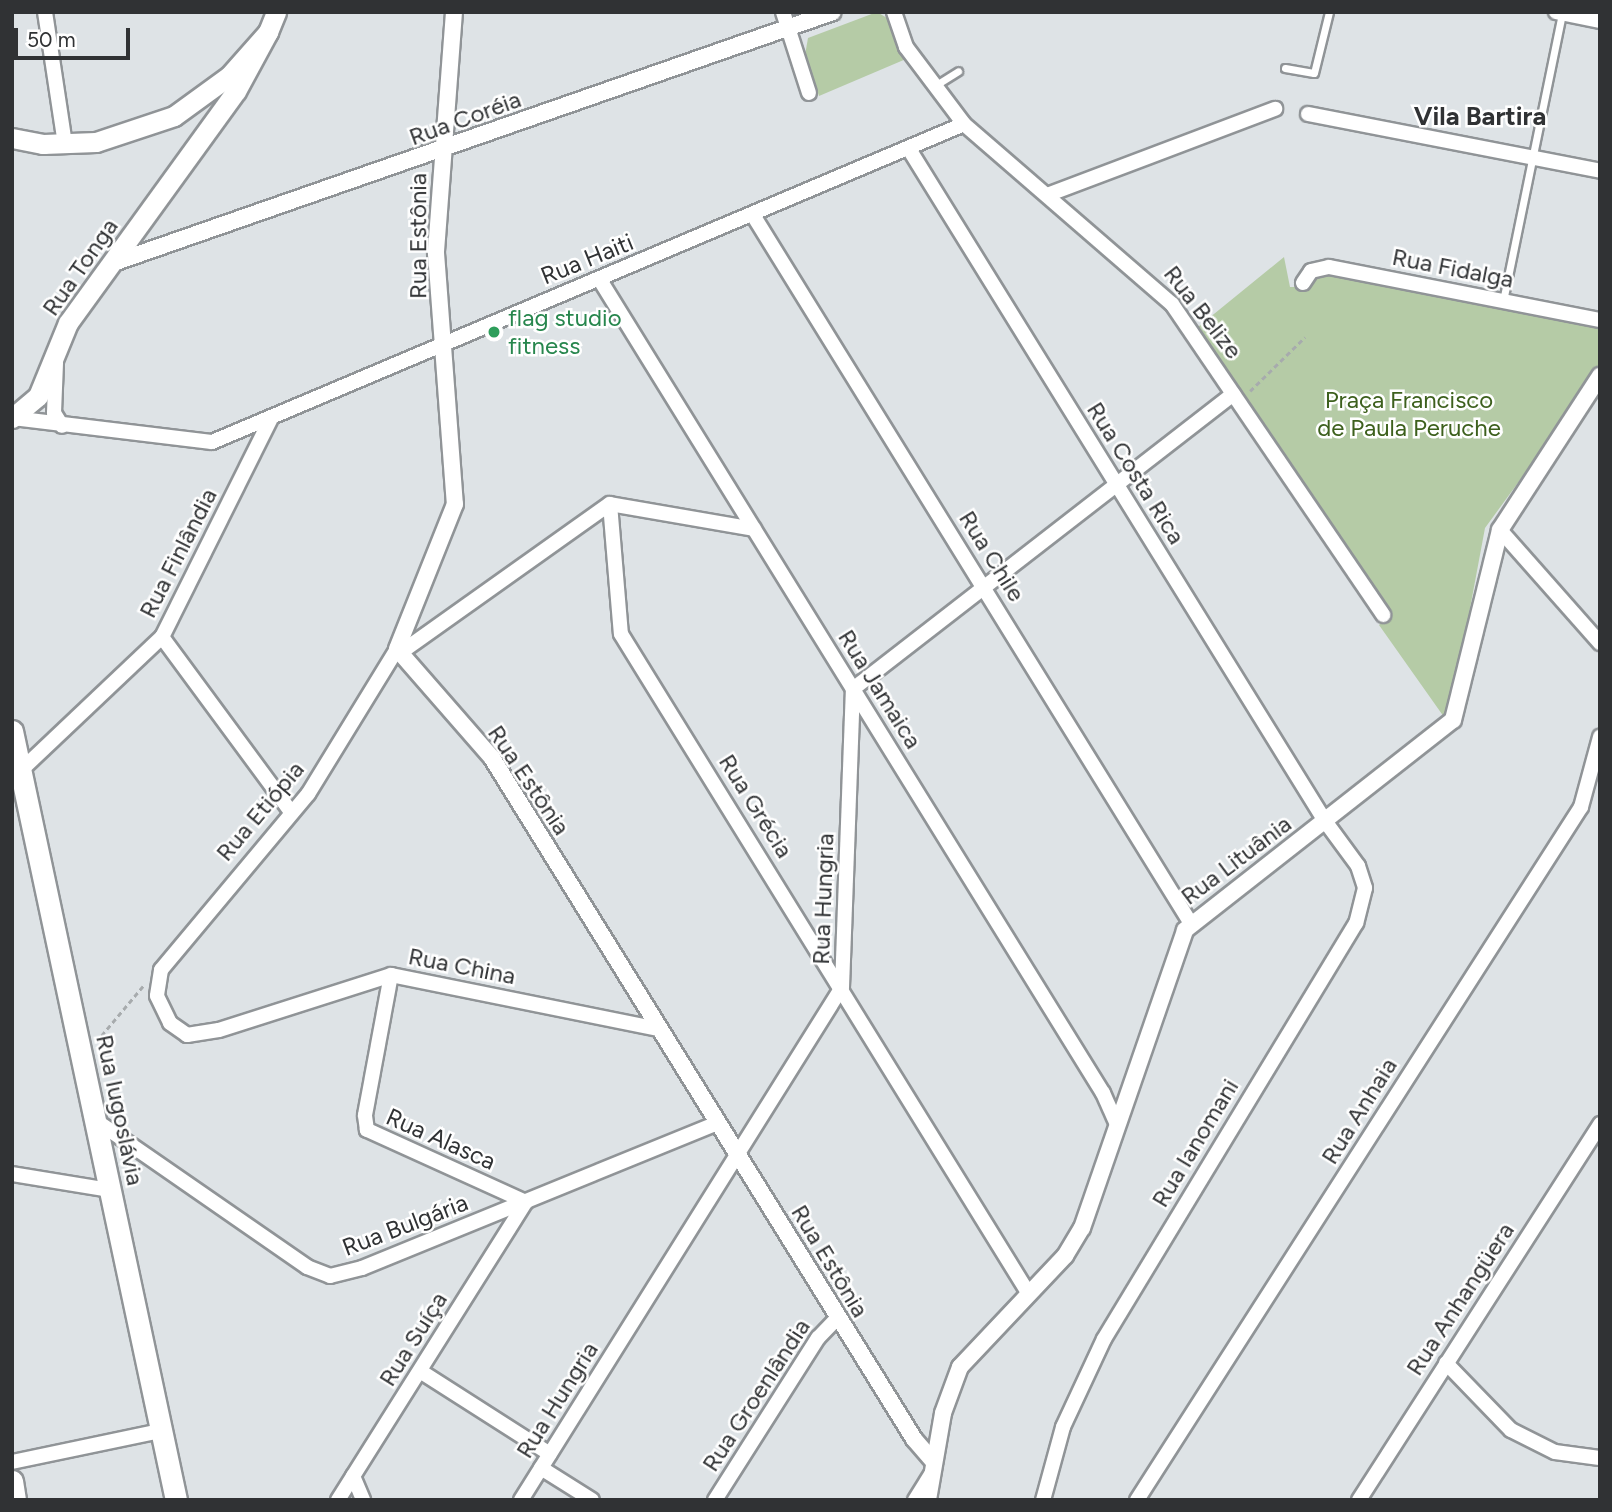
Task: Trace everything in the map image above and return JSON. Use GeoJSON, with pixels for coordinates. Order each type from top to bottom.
{"type":"FeatureCollection","features":[{"type":"Feature","properties":{"kind":"main road"},"geometry":{"type":"LineString","coordinates":[[12,138],[65,145],[124,137],[174,116],[229,76],[268,32],[276,12]]}},
{"type":"Feature","properties":{"kind":"main road","name":"Rua Tonga"},"geometry":{"type":"LineString","coordinates":[[12,418],[38,396],[68,323],[236,91],[268,32]]}},
{"type":"Feature","properties":{"kind":"main road"},"geometry":{"type":"LineString","coordinates":[[174,116],[194,130],[195,146]]}},
{"type":"Feature","properties":{"kind":"main road","name":"Rua Iugoslávia"},"geometry":{"type":"LineString","coordinates":[[12,731],[16,775],[95,1120],[176,1500]]}},
{"type":"Feature","properties":{"kind":"main road"},"geometry":{"type":"LineString","coordinates":[[12,1481],[15,1500]]}},
{"type":"Feature","properties":{"kind":"street"},"geometry":{"type":"LineString","coordinates":[[45,12],[65,145]]}},
{"type":"Feature","properties":{"kind":"street","name":"Rua Estônia"},"geometry":{"type":"LineString","coordinates":[[454,12],[441,151],[436,253],[445,343],[454,514],[398,651],[492,758],[933,1466]]}},
{"type":"Feature","properties":{"kind":"street","name":"Rua Coréia"},"geometry":{"type":"LineString","coordinates":[[113,263],[441,151],[785,20],[833,12]]}},
{"type":"Feature","properties":{"kind":"street","name":"Rua Belize"},"geometry":{"type":"LineString","coordinates":[[894,12],[902,39],[964,124],[1159,289],[1383,615]]}},
{"type":"Feature","properties":{"kind":"street"},"geometry":{"type":"LineString","coordinates":[[1560,13],[1600,21]]}},
{"type":"Feature","properties":{"kind":"street"},"geometry":{"type":"LineString","coordinates":[[785,20],[809,93]]}},
{"type":"Feature","properties":{"kind":"street"},"geometry":{"type":"LineString","coordinates":[[1047,195],[1275,109]]}},
{"type":"Feature","properties":{"kind":"street"},"geometry":{"type":"LineString","coordinates":[[1308,114],[1600,171]]}},
{"type":"Feature","properties":{"kind":"street","name":"Rua Haiti"},"geometry":{"type":"LineString","coordinates":[[12,418],[195,444],[271,418],[964,124]]}},
{"type":"Feature","properties":{"kind":"street","name":"Rua Costa Rica"},"geometry":{"type":"LineString","coordinates":[[909,149],[1325,821]]}},
{"type":"Feature","properties":{"kind":"street","name":"Rua Chile"},"geometry":{"type":"LineString","coordinates":[[753,215],[985,586],[1190,922]]}},
{"type":"Feature","properties":{"kind":"street","name":"Rua Fidalga"},"geometry":{"type":"LineString","coordinates":[[1303,283],[1311,271],[1328,267],[1600,320]]}},
{"type":"Feature","properties":{"kind":"street","name":"Rua Jamaica"},"geometry":{"type":"LineString","coordinates":[[600,280],[1103,1093],[1117,1125]]}},
{"type":"Feature","properties":{"kind":"street"},"geometry":{"type":"LineString","coordinates":[[57,349],[53,407],[62,426]]}},
{"type":"Feature","properties":{"kind":"street","name":"Rua Lituânia"},"geometry":{"type":"LineString","coordinates":[[928,1500],[943,1413],[960,1367],[1073,1246],[1190,922],[1325,821],[1453,720],[1500,530],[1600,376]]}},
{"type":"Feature","properties":{"kind":"street"},"geometry":{"type":"LineString","coordinates":[[853,689],[1116,485],[1236,398]]}},
{"type":"Feature","properties":{"kind":"street","name":"Rua Finlândia"},"geometry":{"type":"LineString","coordinates":[[16,775],[162,637],[271,418]]}},
{"type":"Feature","properties":{"kind":"street"},"geometry":{"type":"LineString","coordinates":[[610,504],[754,529]]}},
{"type":"Feature","properties":{"kind":"street","name":"Rua Etiópia"},"geometry":{"type":"LineString","coordinates":[[157,996],[161,970],[173,952],[325,768],[398,651],[610,504]]}},
{"type":"Feature","properties":{"kind":"street","name":"Rua Grécia"},"geometry":{"type":"LineString","coordinates":[[610,504],[621,634],[842,987],[1029,1294]]}},
{"type":"Feature","properties":{"kind":"street"},"geometry":{"type":"LineString","coordinates":[[1500,530],[1600,643]]}},
{"type":"Feature","properties":{"kind":"street"},"geometry":{"type":"LineString","coordinates":[[162,637],[291,811]]}},
{"type":"Feature","properties":{"kind":"street","name":"Rua Hungria"},"geometry":{"type":"LineString","coordinates":[[521,1500],[842,987],[853,689]]}},
{"type":"Feature","properties":{"kind":"street","name":"Rua Anhaia"},"geometry":{"type":"LineString","coordinates":[[1137,1500],[1581,807],[1600,737]]}},
{"type":"Feature","properties":{"kind":"street","name":"Rua Ianomani"},"geometry":{"type":"LineString","coordinates":[[1043,1500],[1063,1427],[1104,1339],[1362,910],[1364,878],[1325,821]]}},
{"type":"Feature","properties":{"kind":"street","name":"Rua China"},"geometry":{"type":"LineString","coordinates":[[157,996],[177,1031],[200,1034],[391,975],[660,1029]]}},
{"type":"Feature","properties":{"kind":"street","name":"Rua Alasca"},"geometry":{"type":"LineString","coordinates":[[391,975],[365,1115],[367,1130],[526,1202]]}},
{"type":"Feature","properties":{"kind":"street","name":"Rua Bulgária"},"geometry":{"type":"LineString","coordinates":[[95,1120],[307,1267],[330,1276],[346,1274],[718,1123]]}},
{"type":"Feature","properties":{"kind":"street","name":"Rua Anhangüera"},"geometry":{"type":"LineString","coordinates":[[1359,1500],[1600,1124]]}},
{"type":"Feature","properties":{"kind":"street"},"geometry":{"type":"LineString","coordinates":[[12,1174],[110,1190]]}},
{"type":"Feature","properties":{"kind":"street","name":"Rua Suíça"},"geometry":{"type":"LineString","coordinates":[[338,1500],[526,1202]]}},
{"type":"Feature","properties":{"kind":"street","name":"Rua Groenlândia"},"geometry":{"type":"LineString","coordinates":[[715,1500],[818,1338],[838,1317]]}},
{"type":"Feature","properties":{"kind":"street"},"geometry":{"type":"LineString","coordinates":[[1446,1363],[1511,1430],[1555,1452],[1600,1458]]}},
{"type":"Feature","properties":{"kind":"street"},"geometry":{"type":"LineString","coordinates":[[420,1371],[550,1454]]}},
{"type":"Feature","properties":{"kind":"street"},"geometry":{"type":"LineString","coordinates":[[12,1462],[161,1431]]}},
{"type":"Feature","properties":{"kind":"street"},"geometry":{"type":"LineString","coordinates":[[915,1500],[933,1466]]}},
{"type":"Feature","properties":{"kind":"street"},"geometry":{"type":"LineString","coordinates":[[541,1468],[593,1500]]}},
{"type":"Feature","properties":{"kind":"street"},"geometry":{"type":"LineString","coordinates":[[353,1476],[363,1500]]}},
{"type":"Feature","properties":{"kind":"lane"},"geometry":{"type":"LineString","coordinates":[[1285,68],[1314,73],[1329,12]]}},
{"type":"Feature","properties":{"kind":"lane"},"geometry":{"type":"LineString","coordinates":[[1503,301],[1560,13]]}},
{"type":"Feature","properties":{"kind":"lane"},"geometry":{"type":"LineString","coordinates":[[935,86],[958,71]]}},
{"type":"Feature","properties":{"kind":"path"},"geometry":{"type":"LineString","coordinates":[[1236,398],[1305,337]]}},
{"type":"Feature","properties":{"kind":"path"},"geometry":{"type":"LineString","coordinates":[[97,1041],[141,988]]}},
{"type":"Feature","properties":{"kind":"green space"},"geometry":{"type":"Polygon","coordinates":[[[877,12],[887,18],[906,59],[819,96],[805,55],[808,38],[877,12]]]}},
{"type":"Feature","properties":{"kind":"green space","name":"Praça Francisco de Paula Peruche"},"geometry":{"type":"Polygon","coordinates":[[[1284,257],[1290,287],[1302,287],[1322,267],[1600,320],[1600,370],[1485,528],[1454,694],[1444,717],[1379,625],[1389,615],[1198,327],[1284,257]]]}},
{"type":"Feature","properties":{"kind":"place","name":"flag studio fitness"},"geometry":{"type":"Point","coordinates":[494,332]}},
{"type":"Feature","properties":{"kind":"district","name":"Vila Bartira"},"geometry":{"type":"Point","coordinates":[1480,117]}}]}
